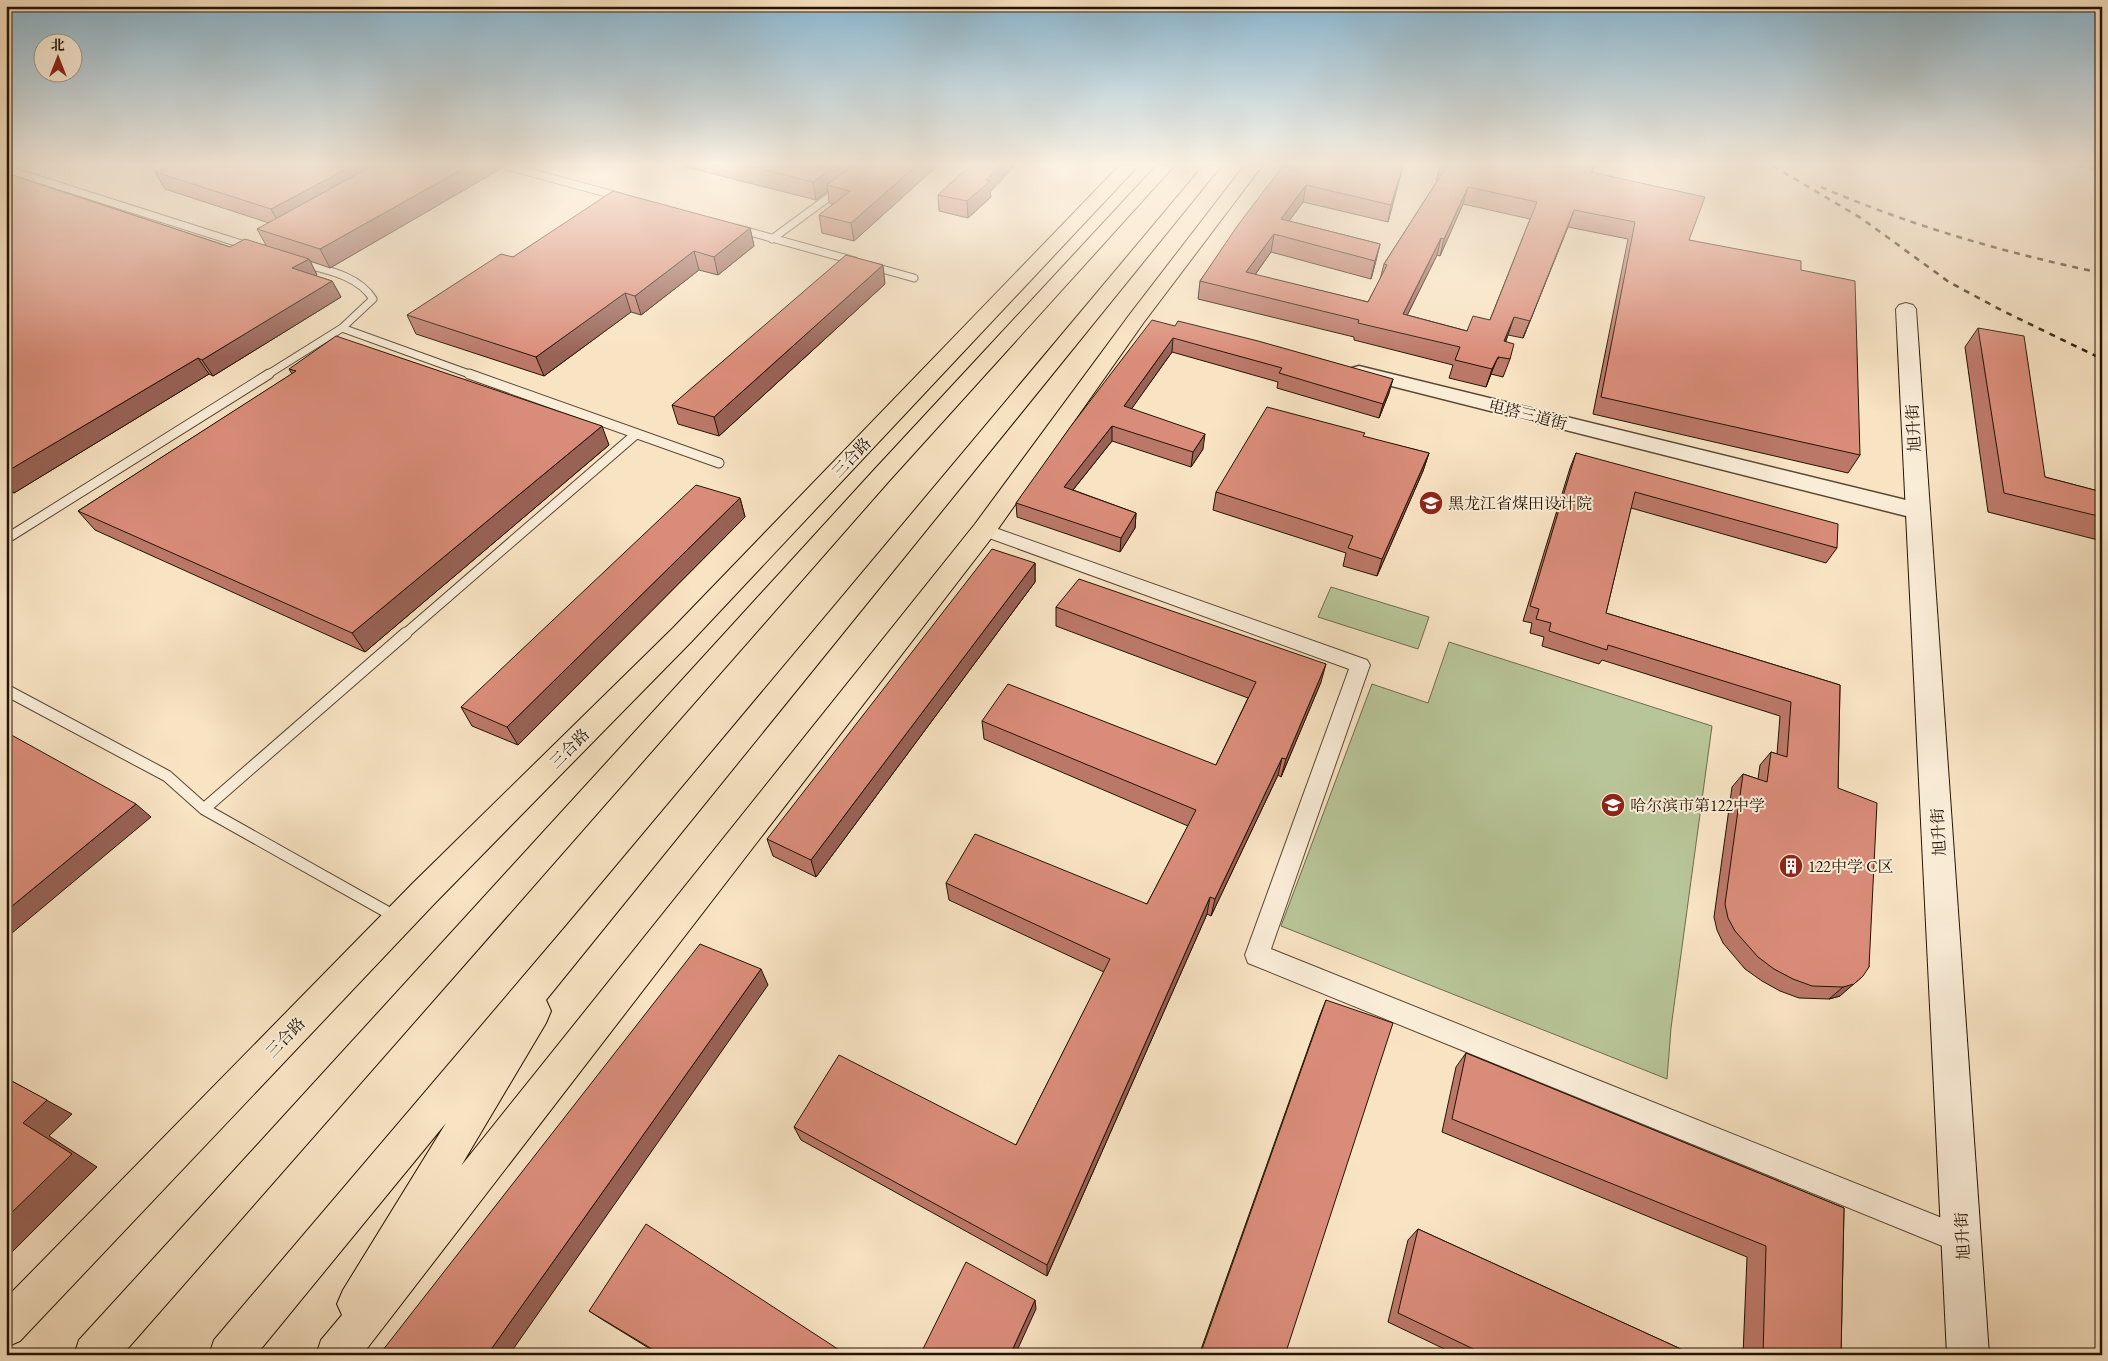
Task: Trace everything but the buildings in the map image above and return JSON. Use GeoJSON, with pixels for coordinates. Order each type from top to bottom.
{"type":"FeatureCollection","features":[{"type":"Feature","properties":{"kind":"highway","name":"三合路"},"geometry":{"type":"LineString","coordinates":[[6,1327],[399,919],[682,635],[1068,230]]}},
{"type":"Feature","properties":{"kind":"highway"},"geometry":{"type":"LineString","coordinates":[[94,1355],[881,476],[1107,230]]}},
{"type":"Feature","properties":{"kind":"highway"},"geometry":{"type":"LineString","coordinates":[[229,1355],[579,936],[1160,230]]}},
{"type":"Feature","properties":{"kind":"highway"},"geometry":{"type":"LineString","coordinates":[[336,1355],[1147,320],[1209,230]]}},
{"type":"Feature","properties":{"kind":"highway"},"geometry":{"type":"LineString","coordinates":[[682,635],[881,476]]}},
{"type":"Feature","properties":{"kind":"highway"},"geometry":{"type":"LineString","coordinates":[[327,1355],[579,936]]}},
{"type":"Feature","properties":{"kind":"main road","name":"旭升街"},"geometry":{"type":"LineString","coordinates":[[1906,309],[1968,1355]]}},
{"type":"Feature","properties":{"kind":"street","name":"电塔三道街"},"geometry":{"type":"LineString","coordinates":[[1340,368],[1918,511]]}},
{"type":"Feature","properties":{"kind":"street"},"geometry":{"type":"LineString","coordinates":[[984,530],[1360,665],[1257,955],[1962,1240]]}},
{"type":"Feature","properties":{"kind":"lane"},"geometry":{"type":"LineString","coordinates":[[195,230],[253,248],[262,247]]}},
{"type":"Feature","properties":{"kind":"lane"},"geometry":{"type":"LineString","coordinates":[[737,230],[914,278]]}},
{"type":"Feature","properties":{"kind":"lane"},"geometry":{"type":"LineString","coordinates":[[772,239],[785,230]]}},
{"type":"Feature","properties":{"kind":"lane"},"geometry":{"type":"LineString","coordinates":[[6,539],[342,328],[373,299],[371,293],[357,282],[288,259]]}},
{"type":"Feature","properties":{"kind":"lane"},"geometry":{"type":"LineString","coordinates":[[342,328],[719,462]]}},
{"type":"Feature","properties":{"kind":"lane"},"geometry":{"type":"LineString","coordinates":[[204,809],[636,434]]}},
{"type":"Feature","properties":{"kind":"lane"},"geometry":{"type":"LineString","coordinates":[[6,690],[167,776],[204,809],[399,919]]}},
{"type":"Feature","properties":{"kind":"green space"},"geometry":{"type":"Polygon","coordinates":[[[1331,587],[1429,617],[1418,649],[1318,617],[1331,587]]]}},
{"type":"Feature","properties":{"kind":"green space"},"geometry":{"type":"Polygon","coordinates":[[[1449,642],[1712,726],[1671,1028],[1667,1079],[1281,926],[1372,684],[1428,703],[1449,642]]]}},
{"type":"Feature","properties":{"kind":"railway"},"geometry":{"type":"LineString","coordinates":[[1877,230],[1949,282],[2001,310],[2102,359]]}},
{"type":"Feature","properties":{"kind":"railway"},"geometry":{"type":"LineString","coordinates":[[1935,230],[2030,257],[2102,273]]}},
{"type":"Feature","properties":{"kind":"place","name":"黑龙江省煤田设计院"},"geometry":{"type":"Point","coordinates":[1431,503]}},
{"type":"Feature","properties":{"kind":"place","name":"哈尔滨市第122中学"},"geometry":{"type":"Point","coordinates":[1613,805]}},
{"type":"Feature","properties":{"kind":"place","name":"122中学 C区"},"geometry":{"type":"Point","coordinates":[1791,866]}}]}
